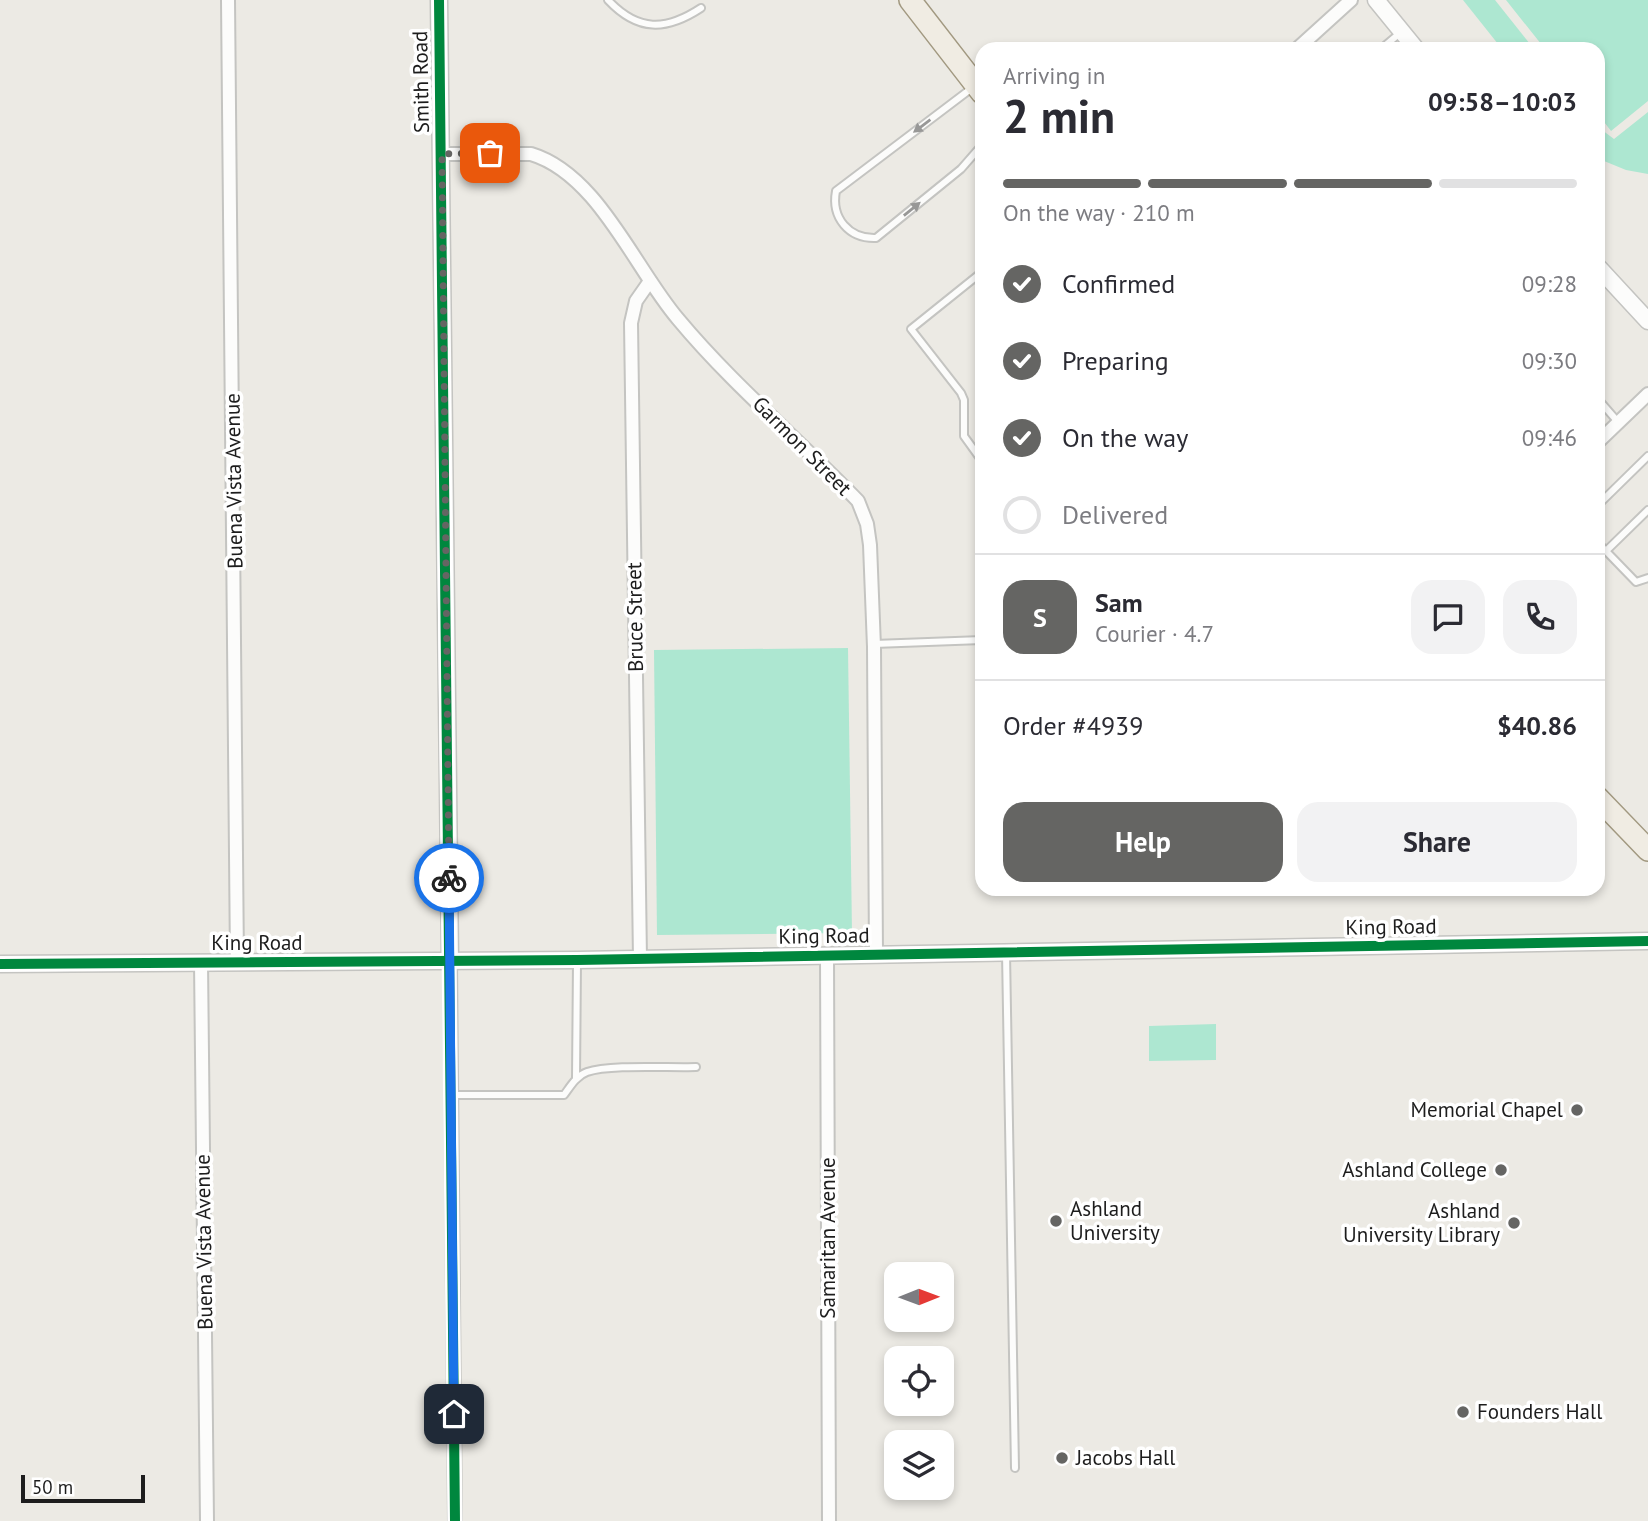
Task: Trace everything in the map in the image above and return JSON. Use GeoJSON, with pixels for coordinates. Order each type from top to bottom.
{"type":"FeatureCollection","features":[{"type":"Feature","properties":{"kind":"main road"},"geometry":{"type":"LineString","coordinates":[[910,0],[975,84]]}},
{"type":"Feature","properties":{"kind":"main road"},"geometry":{"type":"LineString","coordinates":[[1605,806],[1648,850]]}},
{"type":"Feature","properties":{"kind":"street","name":"Buena Vista Avenue"},"geometry":{"type":"LineString","coordinates":[[228,0],[237,962]]}},
{"type":"Feature","properties":{"kind":"street","name":"Smith Road"},"geometry":{"type":"LineString","coordinates":[[439,0],[450,961]]}},
{"type":"Feature","properties":{"kind":"street"},"geometry":{"type":"LineString","coordinates":[[1305,42],[1351,0]]}},
{"type":"Feature","properties":{"kind":"street"},"geometry":{"type":"LineString","coordinates":[[1376,0],[1410,42]]}},
{"type":"Feature","properties":{"kind":"street","name":"Garmon Street"},"geometry":{"type":"LineString","coordinates":[[442,154],[514,153],[545,158],[573,180],[601,209],[676,318],[858,501],[867,524],[874,644],[876,954]]}},
{"type":"Feature","properties":{"kind":"street"},"geometry":{"type":"LineString","coordinates":[[1605,275],[1648,321]]}},
{"type":"Feature","properties":{"kind":"street","name":"Bruce Street"},"geometry":{"type":"LineString","coordinates":[[640,959],[631,323],[636,301],[650,281]]}},
{"type":"Feature","properties":{"kind":"street"},"geometry":{"type":"LineString","coordinates":[[1605,435],[1648,394]]}},
{"type":"Feature","properties":{"kind":"street","name":"King Road"},"geometry":{"type":"LineString","coordinates":[[0,964],[577,960],[1648,941]]}},
{"type":"Feature","properties":{"kind":"street","name":"Samaritan Avenue"},"geometry":{"type":"LineString","coordinates":[[827,955],[829,1521]]}},
{"type":"Feature","properties":{"kind":"street"},"geometry":{"type":"LineString","coordinates":[[450,961],[455,1521]]}},
{"type":"Feature","properties":{"kind":"street","name":"Buena Vista Avenue"},"geometry":{"type":"LineString","coordinates":[[201,962],[207,1521]]}},
{"type":"Feature","properties":{"kind":"lane"},"geometry":{"type":"LineString","coordinates":[[608,0],[635,22],[654,24],[682,20],[701,8]]}},
{"type":"Feature","properties":{"kind":"lane"},"geometry":{"type":"LineString","coordinates":[[1390,42],[1402,32]]}},
{"type":"Feature","properties":{"kind":"lane"},"geometry":{"type":"LineString","coordinates":[[975,92],[836,191],[834,206],[837,216],[846,228],[856,235],[876,238],[961,169],[975,153]]}},
{"type":"Feature","properties":{"kind":"lane"},"geometry":{"type":"LineString","coordinates":[[975,278],[911,329],[961,393],[964,400],[964,436],[975,451]]}},
{"type":"Feature","properties":{"kind":"lane"},"geometry":{"type":"LineString","coordinates":[[1605,407],[1618,422]]}},
{"type":"Feature","properties":{"kind":"lane"},"geometry":{"type":"LineString","coordinates":[[1605,498],[1648,456]]}},
{"type":"Feature","properties":{"kind":"lane"},"geometry":{"type":"LineString","coordinates":[[1648,510],[1606,551],[1636,582],[1648,578]]}},
{"type":"Feature","properties":{"kind":"lane"},"geometry":{"type":"LineString","coordinates":[[874,644],[975,640]]}},
{"type":"Feature","properties":{"kind":"lane"},"geometry":{"type":"LineString","coordinates":[[1006,953],[1015,1468]]}},
{"type":"Feature","properties":{"kind":"lane"},"geometry":{"type":"LineString","coordinates":[[576,1079],[577,960]]}},
{"type":"Feature","properties":{"kind":"lane"},"geometry":{"type":"LineString","coordinates":[[452,1095],[564,1095],[576,1079],[586,1072],[696,1068]]}},
{"type":"Feature","properties":{"kind":"green space"},"geometry":{"type":"Polygon","coordinates":[[[1463,0],[1495,0],[1528,42],[1496,42],[1463,0]]]}},
{"type":"Feature","properties":{"kind":"green space"},"geometry":{"type":"Polygon","coordinates":[[[1506,0],[1648,0],[1648,101],[1611,131],[1605,123],[1605,42],[1539,42],[1506,0]]]}},
{"type":"Feature","properties":{"kind":"green space"},"geometry":{"type":"Polygon","coordinates":[[[1648,112],[1648,174],[1626,170],[1605,161],[1605,132],[1614,139],[1648,112]]]}},
{"type":"Feature","properties":{"kind":"green space"},"geometry":{"type":"Polygon","coordinates":[[[848,648],[852,933],[657,935],[654,650],[848,648]]]}},
{"type":"Feature","properties":{"kind":"green space"},"geometry":{"type":"Polygon","coordinates":[[[1216,1024],[1216,1060],[1149,1061],[1149,1026],[1216,1024]]]}},
{"type":"Feature","properties":{"kind":"cycle path"},"geometry":{"type":"LineString","coordinates":[[439,0],[455,1521]]}},
{"type":"Feature","properties":{"kind":"cycle path"},"geometry":{"type":"LineString","coordinates":[[0,964],[577,960],[1648,941]]}},
{"type":"Feature","properties":{"kind":"way so far"},"geometry":{"type":"LineString","coordinates":[[449,878],[442,154],[490,153]]}},
{"type":"Feature","properties":{"kind":"place","name":"Memorial Chapel"},"geometry":{"type":"Point","coordinates":[1577,1110]}},
{"type":"Feature","properties":{"kind":"place","name":"Ashland College"},"geometry":{"type":"Point","coordinates":[1501,1170]}},
{"type":"Feature","properties":{"kind":"place","name":"Ashland University"},"geometry":{"type":"Point","coordinates":[1056,1221]}},
{"type":"Feature","properties":{"kind":"place","name":"Ashland University Library"},"geometry":{"type":"Point","coordinates":[1514,1223]}},
{"type":"Feature","properties":{"kind":"place","name":"Founders Hall"},"geometry":{"type":"Point","coordinates":[1463,1412]}},
{"type":"Feature","properties":{"kind":"place","name":"Jacobs Hall"},"geometry":{"type":"Point","coordinates":[1062,1458]}},
{"type":"Feature","properties":{"kind":"route"},"geometry":{"type":"LineString","coordinates":[[449,878],[454,1414]]}}]}
